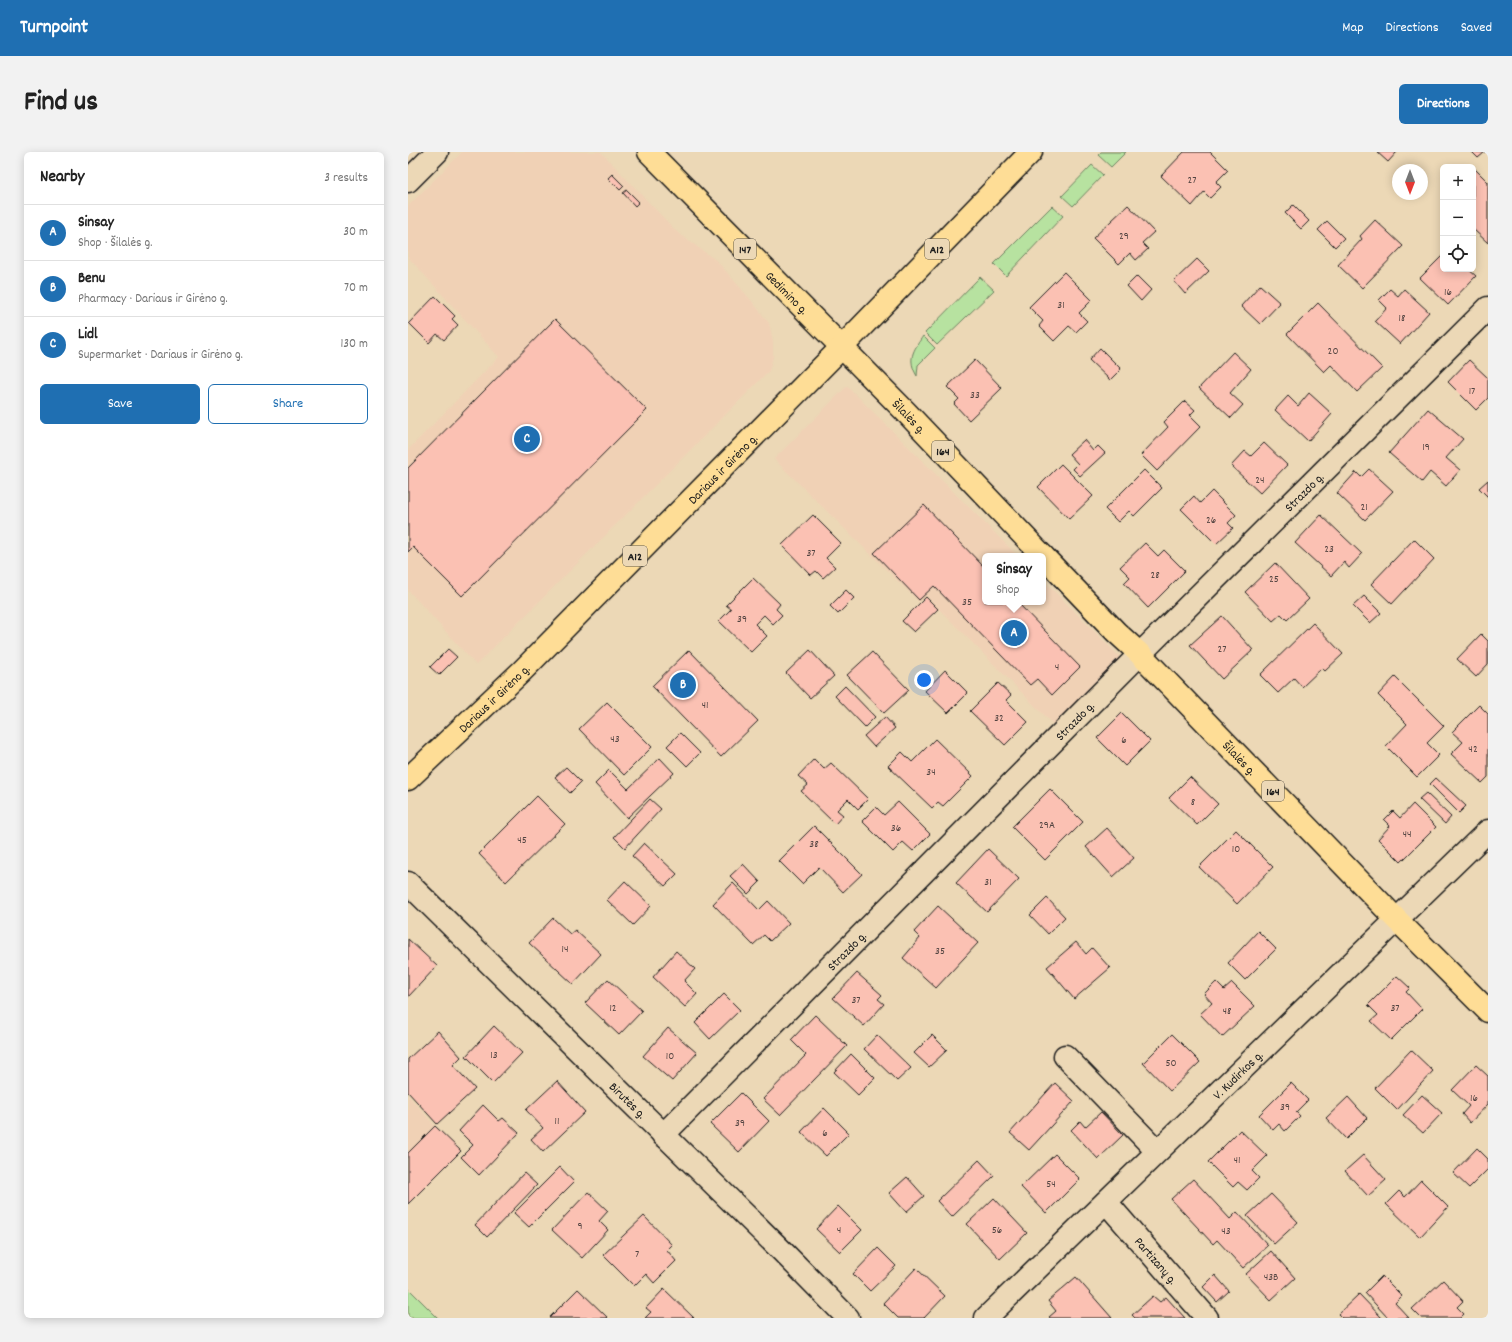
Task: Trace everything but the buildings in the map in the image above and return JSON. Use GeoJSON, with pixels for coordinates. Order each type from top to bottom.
{"type":"FeatureCollection","features":[{"type":"Feature","properties":{"kind":"main road","name":"Gedimino g."},"geometry":{"type":"LineString","coordinates":[[649,152],[842,347]]}},
{"type":"Feature","properties":{"kind":"main road","name":"Dariaus ir Girėno g."},"geometry":{"type":"LineString","coordinates":[[408,780],[522,671],[842,347],[1031,152]]}},
{"type":"Feature","properties":{"kind":"main road","name":"Šilalės g."},"geometry":{"type":"LineString","coordinates":[[842,347],[1040,553]]}},
{"type":"Feature","properties":{"kind":"main road","name":"Šilalės g."},"geometry":{"type":"LineString","coordinates":[[1046,559],[1116,632],[1140,654],[1396,919],[1488,1011]]}},
{"type":"Feature","properties":{"kind":"street"},"geometry":{"type":"LineString","coordinates":[[408,181],[437,152]]}},
{"type":"Feature","properties":{"kind":"street","name":"Strazdo g."},"geometry":{"type":"LineString","coordinates":[[663,1135],[1140,654],[1488,308]]}},
{"type":"Feature","properties":{"kind":"street","name":"V. Kudirkos g."},"geometry":{"type":"LineString","coordinates":[[986,1318],[1488,831]]}},
{"type":"Feature","properties":{"kind":"street","name":"Birutės g."},"geometry":{"type":"LineString","coordinates":[[408,884],[782,1251],[848,1318]]}},
{"type":"Feature","properties":{"kind":"street"},"geometry":{"type":"LineString","coordinates":[[1065,1056],[1157,1151]]}},
{"type":"Feature","properties":{"kind":"street","name":"Partizanų g."},"geometry":{"type":"LineString","coordinates":[[1106,1202],[1207,1318]]}},
{"type":"Feature","properties":{"kind":"shaded area"},"geometry":{"type":"Polygon","coordinates":[[[462,152],[601,152],[678,233],[717,261],[769,323],[773,341],[773,357],[769,371],[476,665],[408,590],[408,450],[499,357],[408,257],[408,206],[462,152]]]}},
{"type":"Feature","properties":{"kind":"shaded area"},"geometry":{"type":"Polygon","coordinates":[[[847,386],[1015,553],[982,553],[982,605],[1046,605],[1046,583],[1122,659],[1054,725],[926,596],[919,602],[774,459],[847,386]]]}},
{"type":"Feature","properties":{"kind":"shaded area"},"geometry":{"type":"Polygon","coordinates":[[[408,1095],[435,1126],[408,1153],[408,1095]]]}},
{"type":"Feature","properties":{"kind":"green space"},"geometry":{"type":"Polygon","coordinates":[[[1101,152],[1126,152],[1111,167],[1098,155],[1101,152]]]}},
{"type":"Feature","properties":{"kind":"green space"},"geometry":{"type":"Polygon","coordinates":[[[1092,165],[1103,175],[1073,206],[1062,196],[1092,165]]]}},
{"type":"Feature","properties":{"kind":"green space"},"geometry":{"type":"Polygon","coordinates":[[[1052,206],[1063,216],[1006,276],[994,264],[1052,206]]]}},
{"type":"Feature","properties":{"kind":"green space"},"geometry":{"type":"Polygon","coordinates":[[[980,277],[994,290],[937,345],[925,333],[980,277]]]}},
{"type":"Feature","properties":{"kind":"green space"},"geometry":{"type":"Polygon","coordinates":[[[923,336],[935,348],[918,365],[917,376],[912,365],[912,355],[923,336]]]}},
{"type":"Feature","properties":{"kind":"green space"},"geometry":{"type":"Polygon","coordinates":[[[408,1288],[438,1318],[408,1318],[408,1288]]]}},
{"type":"Feature","properties":{"kind":"place","name":"Lidl"},"geometry":{"type":"Point","coordinates":[527,439]}},
{"type":"Feature","properties":{"kind":"place","name":"Sinsay"},"geometry":{"type":"Point","coordinates":[1014,633]}},
{"type":"Feature","properties":{"kind":"place","name":"Benu"},"geometry":{"type":"Point","coordinates":[683,685]}}]}
